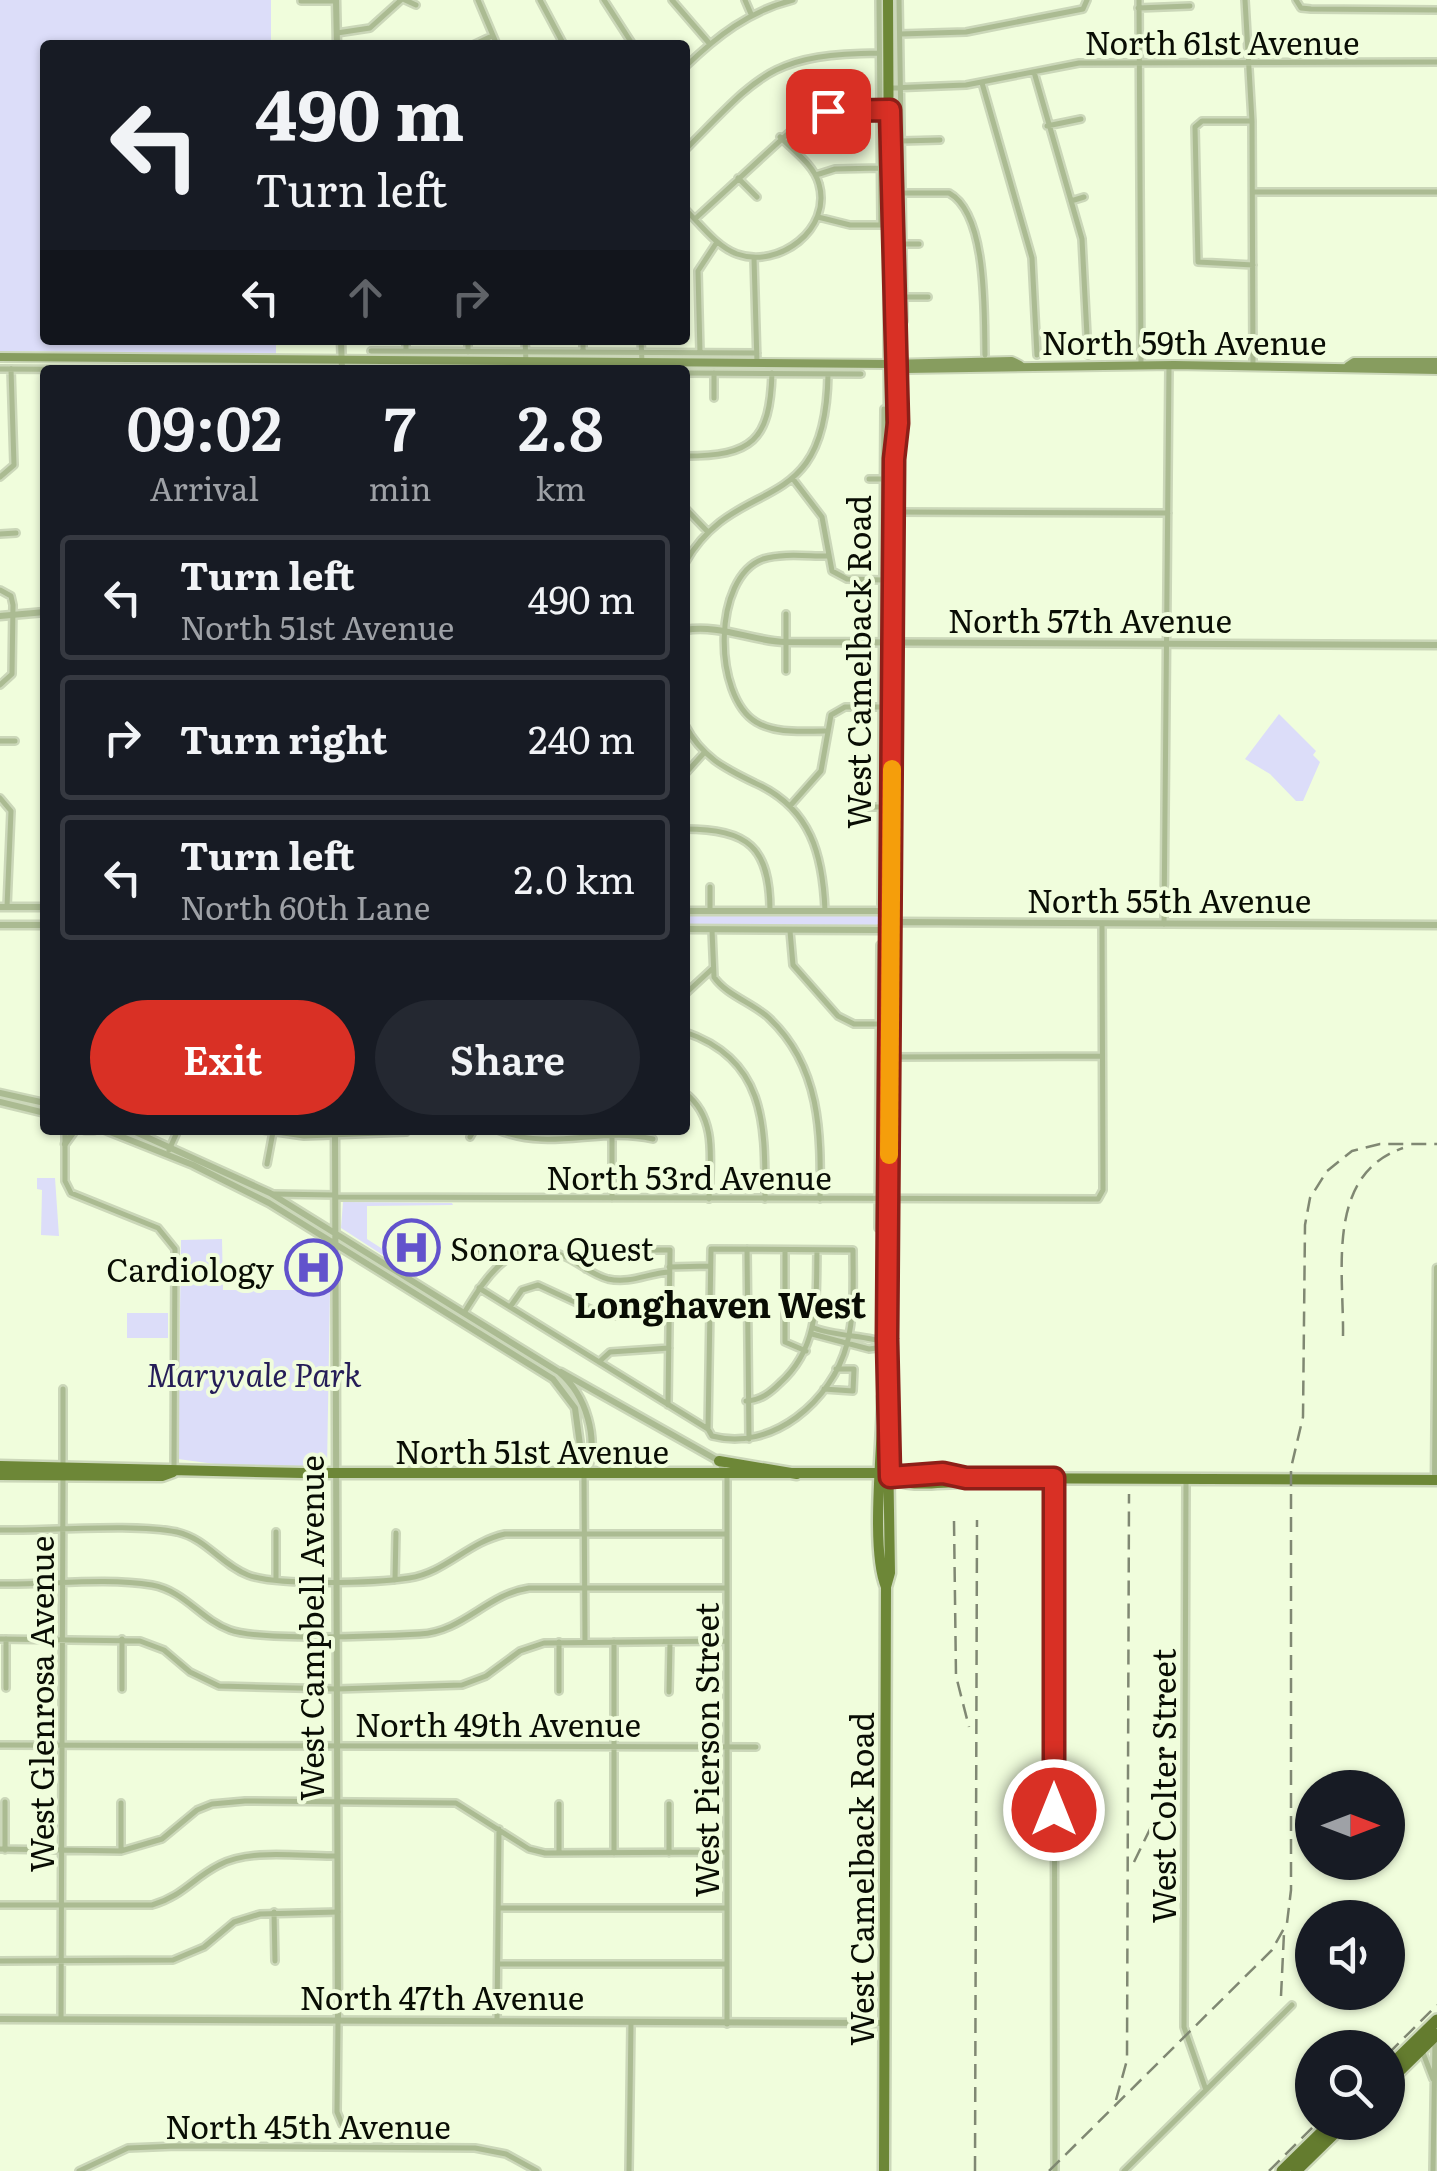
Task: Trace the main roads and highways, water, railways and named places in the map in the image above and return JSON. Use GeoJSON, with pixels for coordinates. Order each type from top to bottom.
{"type":"FeatureCollection","features":[{"type":"Feature","properties":{"kind":"highway"},"geometry":{"type":"LineString","coordinates":[[1405,2066],[1436,2029]]}},
{"type":"Feature","properties":{"kind":"highway"},"geometry":{"type":"LineString","coordinates":[[1405,2054],[1436,2029]]}},
{"type":"Feature","properties":{"kind":"highway"},"geometry":{"type":"LineString","coordinates":[[1282,2171],[1314,2140]]}},
{"type":"Feature","properties":{"kind":"highway"},"geometry":{"type":"LineString","coordinates":[[1296,2171],[1328,2140]]}},
{"type":"Feature","properties":{"kind":"main road","name":"West Camelback Road"},"geometry":{"type":"LineString","coordinates":[[888,0],[895,88],[885,110],[887,225],[902,314],[886,416],[894,459]]}},
{"type":"Feature","properties":{"kind":"main road","name":"West Camelback Road"},"geometry":{"type":"LineString","coordinates":[[884,2171],[886,1587],[880,1573],[887,1385],[883,1200],[894,922],[888,643],[894,512],[894,364],[889,276],[893,266]]}},
{"type":"Feature","properties":{"kind":"main road","name":"North 59th Avenue"},"geometry":{"type":"LineString","coordinates":[[0,357],[342,365],[526,357],[608,365]]}},
{"type":"Feature","properties":{"kind":"main road","name":"North 59th Avenue"},"geometry":{"type":"LineString","coordinates":[[621,365],[642,357],[857,364],[1012,361],[1020,365],[1437,370]]}},
{"type":"Feature","properties":{"kind":"main road","name":"North 59th Avenue"},"geometry":{"type":"LineString","coordinates":[[1348,366],[1354,362],[1437,362]]}},
{"type":"Feature","properties":{"kind":"main road"},"geometry":{"type":"LineString","coordinates":[[718,1461],[783,1469],[802,1476]]}},
{"type":"Feature","properties":{"kind":"main road","name":"North 51st Avenue"},"geometry":{"type":"LineString","coordinates":[[0,1466],[63,1471]]}},
{"type":"Feature","properties":{"kind":"main road","name":"North 51st Avenue"},"geometry":{"type":"LineString","coordinates":[[0,1475],[162,1468],[174,1472],[333,1474],[886,1477],[943,1473],[966,1478],[1436,1480]]}},
{"type":"Feature","properties":{"kind":"railway"},"geometry":{"type":"LineString","coordinates":[[1049,2171],[1272,1950],[1287,1923],[1291,1890],[1291,1468],[1303,1417],[1305,1225],[1310,1198],[1327,1171],[1352,1151],[1380,1144],[1437,1144]]}},
{"type":"Feature","properties":{"kind":"railway"},"geometry":{"type":"LineString","coordinates":[[1343,1336],[1342,1255],[1350,1202],[1361,1180],[1378,1161],[1403,1148]]}},
{"type":"Feature","properties":{"kind":"railway"},"geometry":{"type":"LineString","coordinates":[[1116,2100],[1127,2060],[1129,1494]]}},
{"type":"Feature","properties":{"kind":"railway"},"geometry":{"type":"LineString","coordinates":[[975,2171],[977,1520]]}},
{"type":"Feature","properties":{"kind":"railway"},"geometry":{"type":"LineString","coordinates":[[954,1521],[956,1676],[969,1727]]}},
{"type":"Feature","properties":{"kind":"railway"},"geometry":{"type":"LineString","coordinates":[[1134,1862],[1152,1825]]}},
{"type":"Feature","properties":{"kind":"railway"},"geometry":{"type":"LineString","coordinates":[[1281,1996],[1284,1933]]}},
{"type":"Feature","properties":{"kind":"railway"},"geometry":{"type":"LineString","coordinates":[[1405,2037],[1437,2005]]}},
{"type":"Feature","properties":{"kind":"railway"},"geometry":{"type":"LineString","coordinates":[[1269,2171],[1300,2140]]}},
{"type":"Feature","properties":{"kind":"place","name":"Sonora Quest"},"geometry":{"type":"Point","coordinates":[411,1247]}},
{"type":"Feature","properties":{"kind":"place","name":"Cardiology"},"geometry":{"type":"Point","coordinates":[313,1268]}},
{"type":"Feature","properties":{"kind":"district","name":"Longhaven West"},"geometry":{"type":"Point","coordinates":[720,1303]}},
{"type":"Feature","properties":{"kind":"park label","name":"Maryvale Park"},"geometry":{"type":"Point","coordinates":[254,1373]}}]}
